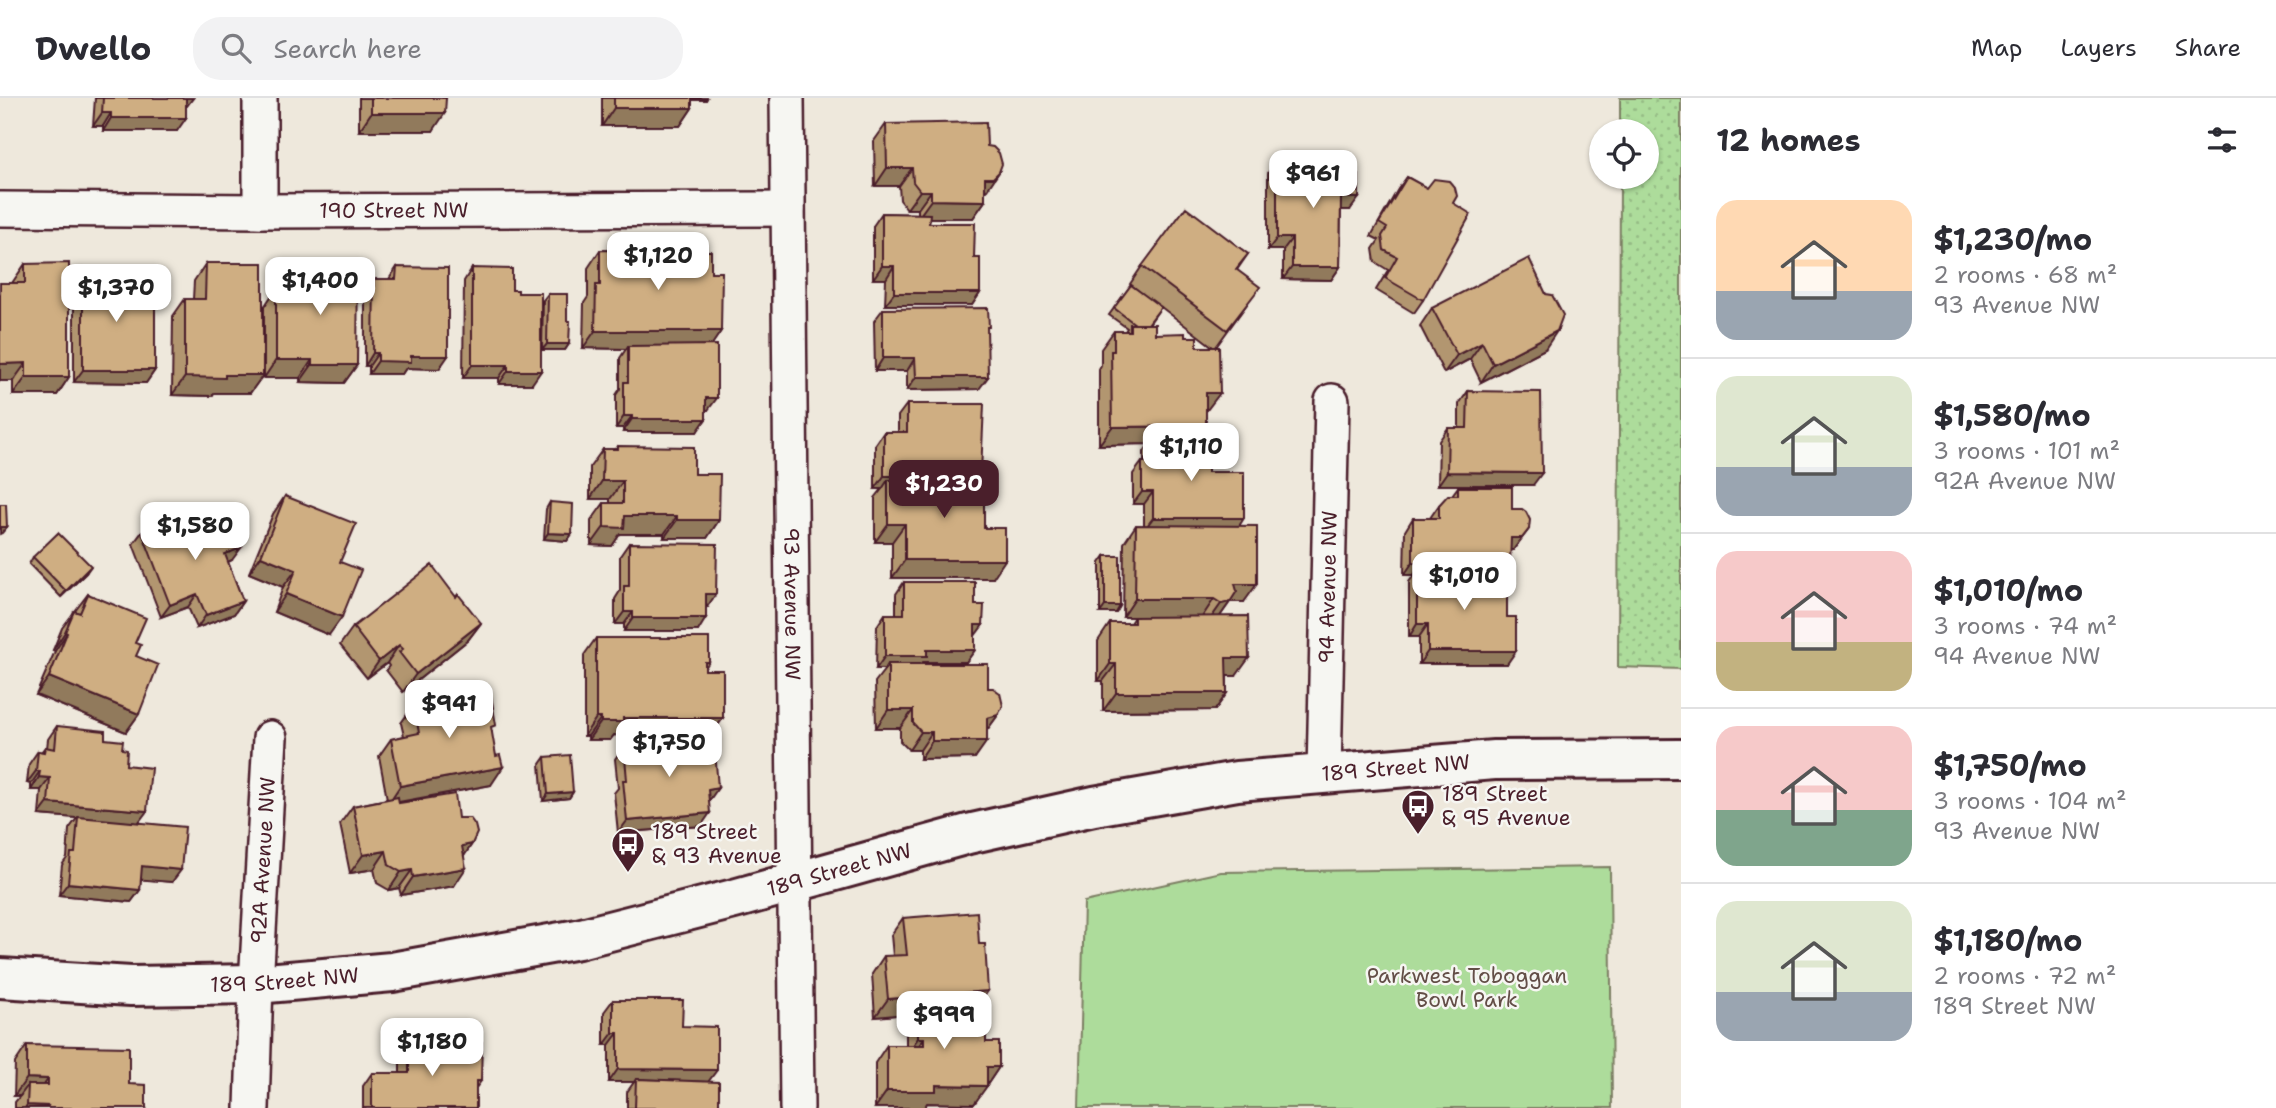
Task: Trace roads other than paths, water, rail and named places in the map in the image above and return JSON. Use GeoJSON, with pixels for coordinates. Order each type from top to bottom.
{"type":"FeatureCollection","features":[{"type":"Feature","properties":{"kind":"street"},"geometry":{"type":"LineString","coordinates":[[260,98],[260,211]]}},
{"type":"Feature","properties":{"kind":"street","name":"93 Avenue NW"},"geometry":{"type":"LineString","coordinates":[[787,98],[797,1108]]}},
{"type":"Feature","properties":{"kind":"street","name":"190 Street NW"},"geometry":{"type":"LineString","coordinates":[[0,209],[788,209]]}},
{"type":"Feature","properties":{"kind":"street","name":"94 Avenue NW"},"geometry":{"type":"LineString","coordinates":[[1324,774],[1332,401]]}},
{"type":"Feature","properties":{"kind":"street","name":"92A Avenue NW"},"geometry":{"type":"LineString","coordinates":[[252,1108],[270,738]]}},
{"type":"Feature","properties":{"kind":"street","name":"189 Street NW"},"geometry":{"type":"LineString","coordinates":[[0,978],[131,986],[256,985],[392,972],[578,939],[968,834],[1094,806],[1237,781],[1494,760],[1681,759]]}},
{"type":"Feature","properties":{"kind":"place","name":"189 Street & 95 Avenue"},"geometry":{"type":"Point","coordinates":[1418,836]}},
{"type":"Feature","properties":{"kind":"place","name":"189 Street & 93 Avenue"},"geometry":{"type":"Point","coordinates":[628,874]}},
{"type":"Feature","properties":{"kind":"park label","name":"Parkwest Toboggan Bowl Park"},"geometry":{"type":"Point","coordinates":[1467,988]}}]}
